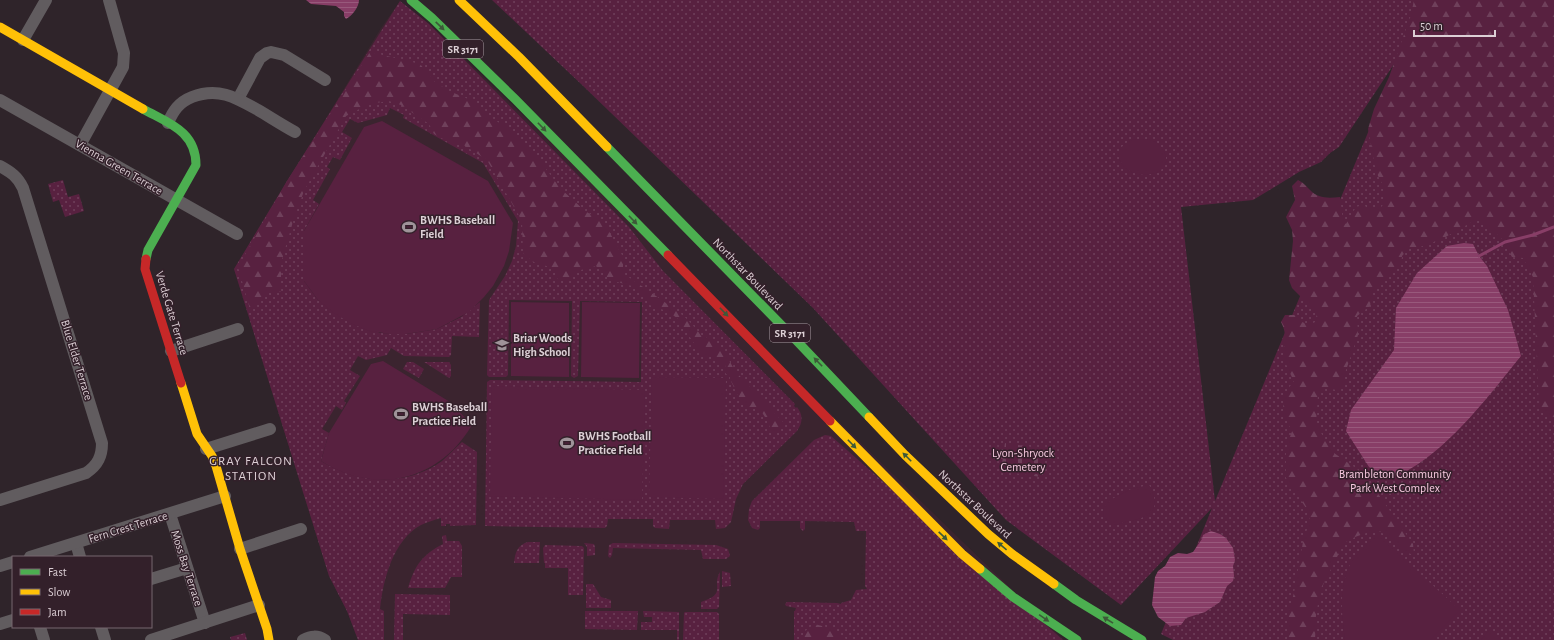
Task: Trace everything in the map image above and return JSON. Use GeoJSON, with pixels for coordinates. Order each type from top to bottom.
{"type":"FeatureCollection","features":[{"type":"Feature","properties":{"kind":"main road","name":"SR 3171"},"geometry":{"type":"LineString","coordinates":[[411,0],[432,18],[515,99],[919,512],[962,554],[1013,597],[1077,640]]}},
{"type":"Feature","properties":{"kind":"main road","name":"Northstar Boulevard"},"geometry":{"type":"LineString","coordinates":[[459,0],[519,57],[796,339],[906,455],[988,534],[1058,588],[1118,627],[1142,640]]}},
{"type":"Feature","properties":{"kind":"main road","name":"Verde Gate Terrace"},"geometry":{"type":"LineString","coordinates":[[0,27],[168,123],[187,135],[193,144],[196,154],[194,168],[177,201],[148,250],[145,262],[147,278],[197,434],[216,466],[269,640]]}},
{"type":"Feature","properties":{"kind":"street"},"geometry":{"type":"LineString","coordinates":[[23,40],[46,0]]}},
{"type":"Feature","properties":{"kind":"street"},"geometry":{"type":"LineString","coordinates":[[80,145],[123,67],[124,58],[109,0]]}},
{"type":"Feature","properties":{"kind":"street"},"geometry":{"type":"LineString","coordinates":[[238,99],[260,58],[271,52],[284,55],[325,80]]}},
{"type":"Feature","properties":{"kind":"street"},"geometry":{"type":"LineString","coordinates":[[168,123],[171,116],[183,101],[198,95],[210,93],[222,94],[238,99],[295,132]]}},
{"type":"Feature","properties":{"kind":"street","name":"Vienna Green Terrace"},"geometry":{"type":"LineString","coordinates":[[0,100],[237,234]]}},
{"type":"Feature","properties":{"kind":"street","name":"Blue Elder Terrace"},"geometry":{"type":"LineString","coordinates":[[0,166],[13,174],[19,180],[23,188],[102,442],[102,452],[99,461],[94,468],[86,473],[0,500]]}},
{"type":"Feature","properties":{"kind":"street"},"geometry":{"type":"LineString","coordinates":[[171,350],[238,329]]}},
{"type":"Feature","properties":{"kind":"street"},"geometry":{"type":"LineString","coordinates":[[206,449],[270,429]]}},
{"type":"Feature","properties":{"kind":"street","name":"Fern Crest Terrace"},"geometry":{"type":"LineString","coordinates":[[33,556],[225,496]]}},
{"type":"Feature","properties":{"kind":"street","name":"Moss Bay Terrace"},"geometry":{"type":"LineString","coordinates":[[170,514],[205,623]]}},
{"type":"Feature","properties":{"kind":"street"},"geometry":{"type":"LineString","coordinates":[[240,548],[301,529]]}},
{"type":"Feature","properties":{"kind":"street"},"geometry":{"type":"LineString","coordinates":[[76,543],[80,556]]}},
{"type":"Feature","properties":{"kind":"street"},"geometry":{"type":"LineString","coordinates":[[0,566],[12,562]]}},
{"type":"Feature","properties":{"kind":"street"},"geometry":{"type":"LineString","coordinates":[[152,579],[187,568]]}},
{"type":"Feature","properties":{"kind":"street"},"geometry":{"type":"LineString","coordinates":[[151,640],[259,604]]}},
{"type":"Feature","properties":{"kind":"street"},"geometry":{"type":"LineString","coordinates":[[0,624],[12,620]]}},
{"type":"Feature","properties":{"kind":"street"},"geometry":{"type":"LineString","coordinates":[[40,628],[44,640]]}},
{"type":"Feature","properties":{"kind":"street"},"geometry":{"type":"LineString","coordinates":[[101,628],[105,640]]}},
{"type":"Feature","properties":{"kind":"street"},"geometry":{"type":"LineString","coordinates":[[304,640],[314,636],[325,640]]}},
{"type":"Feature","properties":{"kind":"shaded area"},"geometry":{"type":"Polygon","coordinates":[[[306,0],[359,0],[355,11],[346,19],[344,12],[336,6],[311,4],[306,0]]]}},
{"type":"Feature","properties":{"kind":"shaded area","name":"Briar Woods High School"},"geometry":{"type":"Polygon","coordinates":[[[400,1],[429,24],[1064,640],[358,640],[347,611],[329,576],[234,269],[381,28],[400,1]]]}},
{"type":"Feature","properties":{"kind":"shaded area"},"geometry":{"type":"Polygon","coordinates":[[[1464,243],[1473,244],[1479,256],[1487,266],[1508,310],[1521,356],[1470,417],[1441,446],[1426,459],[1408,470],[1390,477],[1369,467],[1346,431],[1351,410],[1394,350],[1396,308],[1417,273],[1447,246],[1464,243]]]}},
{"type":"Feature","properties":{"kind":"shaded area"},"geometry":{"type":"Polygon","coordinates":[[[1211,531],[1226,538],[1233,548],[1235,560],[1233,566],[1233,581],[1227,586],[1220,602],[1205,612],[1186,618],[1181,625],[1170,626],[1158,617],[1152,605],[1155,577],[1158,571],[1165,566],[1170,557],[1178,553],[1187,554],[1193,552],[1203,535],[1211,531]]]}},
{"type":"Feature","properties":{"kind":"green space","name":"Brambleton Community Park West Complex"},"geometry":{"type":"Polygon","coordinates":[[[492,0],[1417,0],[1396,61],[1339,147],[1321,162],[1299,172],[1253,200],[1181,207],[1215,501],[1423,0],[1554,0],[1554,640],[1173,640],[1161,634],[1212,508],[1121,605],[1006,520],[813,308],[492,0]]]}},
{"type":"Feature","properties":{"kind":"green space"},"geometry":{"type":"Polygon","coordinates":[[[1414,0],[1554,0],[1554,425],[1539,404],[1533,277],[1523,258],[1512,257],[1502,239],[1479,218],[1442,239],[1420,247],[1409,248],[1402,256],[1401,265],[1384,279],[1373,293],[1370,306],[1357,316],[1358,335],[1344,376],[1344,384],[1340,391],[1324,387],[1318,394],[1316,424],[1334,453],[1357,469],[1376,491],[1413,544],[1414,555],[1405,552],[1381,532],[1369,532],[1344,543],[1321,589],[1316,614],[1315,640],[1289,640],[1289,610],[1294,593],[1303,542],[1310,520],[1306,508],[1286,478],[1286,449],[1292,431],[1283,405],[1289,387],[1294,381],[1284,357],[1285,332],[1281,322],[1285,315],[1295,315],[1302,322],[1310,325],[1315,322],[1317,314],[1310,304],[1292,288],[1289,280],[1293,241],[1292,230],[1286,217],[1295,200],[1292,186],[1298,180],[1317,195],[1328,198],[1340,197],[1343,221],[1346,224],[1356,207],[1363,205],[1369,208],[1380,209],[1384,203],[1385,189],[1376,172],[1368,129],[1374,109],[1389,77],[1411,15],[1414,0]]]}},
{"type":"Feature","properties":{"kind":"green space"},"geometry":{"type":"Polygon","coordinates":[[[400,1],[429,24],[629,227],[663,271],[795,404],[794,406],[799,410],[802,419],[797,431],[743,484],[736,499],[731,522],[725,528],[716,529],[715,520],[670,520],[669,529],[655,528],[653,526],[653,519],[608,519],[607,526],[605,528],[485,526],[487,382],[490,380],[641,382],[642,302],[580,301],[578,376],[574,378],[571,376],[572,301],[509,300],[508,375],[506,377],[489,377],[487,375],[489,300],[505,276],[512,261],[516,246],[518,221],[483,163],[403,118],[404,115],[390,108],[387,115],[358,123],[350,119],[342,132],[352,138],[340,160],[333,157],[327,167],[330,169],[313,200],[319,204],[304,231],[304,281],[318,300],[380,333],[406,334],[437,329],[461,317],[480,302],[479,337],[452,336],[451,355],[449,357],[404,356],[391,348],[387,355],[366,360],[358,356],[350,370],[360,376],[344,401],[346,403],[342,410],[336,406],[322,429],[329,433],[321,461],[335,469],[366,478],[398,478],[413,475],[442,461],[462,442],[477,452],[476,525],[450,526],[450,524],[446,524],[446,526],[441,526],[441,518],[423,524],[411,532],[403,540],[391,562],[381,598],[380,609],[384,611],[384,640],[358,640],[347,611],[329,576],[234,269],[287,181],[400,1]]]}},
{"type":"Feature","properties":{"kind":"green space"},"geometry":{"type":"Polygon","coordinates":[[[370,52],[420,64],[435,82],[449,91],[473,101],[481,112],[503,125],[543,165],[561,189],[585,211],[604,222],[623,257],[623,275],[630,278],[676,310],[688,320],[701,335],[713,340],[725,353],[735,371],[784,423],[774,437],[767,420],[761,411],[755,407],[753,409],[751,408],[738,396],[730,380],[730,376],[726,374],[725,364],[720,366],[713,355],[702,355],[677,318],[667,311],[651,306],[645,297],[632,286],[610,280],[596,266],[581,270],[570,278],[558,280],[553,268],[533,262],[523,253],[522,221],[487,160],[462,144],[454,145],[434,134],[429,124],[401,105],[389,101],[369,104],[346,116],[304,191],[294,218],[281,263],[281,292],[266,292],[250,309],[238,267],[287,181],[370,52]]]}},
{"type":"Feature","properties":{"kind":"green space","name":"BWHS Baseball Field"},"geometry":{"type":"Polygon","coordinates":[[[382,121],[488,181],[513,223],[509,251],[504,266],[493,286],[469,312],[437,329],[406,334],[391,334],[369,331],[350,323],[334,313],[318,300],[304,281],[304,231],[364,127],[382,121]]]}},
{"type":"Feature","properties":{"kind":"green space"},"geometry":{"type":"Polygon","coordinates":[[[1136,139],[1149,140],[1159,144],[1164,152],[1166,161],[1163,168],[1148,175],[1138,174],[1129,170],[1122,163],[1118,153],[1126,143],[1136,139]]]}},
{"type":"Feature","properties":{"kind":"green space"},"geometry":{"type":"Polygon","coordinates":[[[63,180],[68,197],[79,194],[84,211],[65,217],[59,200],[53,202],[48,184],[63,180]]]}},
{"type":"Feature","properties":{"kind":"green space"},"geometry":{"type":"Polygon","coordinates":[[[511,302],[569,303],[569,377],[511,376],[511,302]]]}},
{"type":"Feature","properties":{"kind":"green space"},"geometry":{"type":"Polygon","coordinates":[[[582,302],[640,303],[639,378],[581,377],[582,302]]]}},
{"type":"Feature","properties":{"kind":"green space","name":"BWHS Baseball Practice Field"},"geometry":{"type":"Polygon","coordinates":[[[383,361],[450,402],[472,425],[458,444],[442,459],[424,470],[405,477],[384,480],[363,478],[342,472],[321,461],[329,433],[371,364],[383,361]]]}},
{"type":"Feature","properties":{"kind":"green space"},"geometry":{"type":"Polygon","coordinates":[[[407,362],[413,362],[424,369],[419,378],[403,369],[407,362]]]}},
{"type":"Feature","properties":{"kind":"green space"},"geometry":{"type":"Polygon","coordinates":[[[424,362],[449,362],[451,365],[451,376],[449,378],[424,362]]]}},
{"type":"Feature","properties":{"kind":"green space"},"geometry":{"type":"Polygon","coordinates":[[[652,377],[726,378],[723,499],[649,497],[652,377]]]}},
{"type":"Feature","properties":{"kind":"green space","name":"BWHS Football Practice Field"},"geometry":{"type":"Polygon","coordinates":[[[492,386],[645,390],[642,500],[490,496],[492,386]]]}},
{"type":"Feature","properties":{"kind":"green space"},"geometry":{"type":"Polygon","coordinates":[[[825,435],[831,436],[1063,640],[794,640],[794,611],[796,608],[786,606],[785,604],[787,602],[841,604],[851,600],[856,590],[867,589],[865,586],[866,531],[856,531],[854,522],[805,521],[805,529],[803,531],[800,528],[800,521],[760,521],[760,528],[758,530],[752,528],[748,520],[749,509],[752,501],[814,440],[825,435]]]}},
{"type":"Feature","properties":{"kind":"green space","name":"Lyon-Shryock Cemetery"},"geometry":{"type":"Polygon","coordinates":[[[1005,443],[1045,449],[1041,477],[1001,471],[1005,443]]]}},
{"type":"Feature","properties":{"kind":"green space"},"geometry":{"type":"Polygon","coordinates":[[[1149,485],[1155,503],[1152,512],[1148,515],[1139,519],[1114,525],[1104,517],[1103,509],[1112,499],[1131,489],[1149,485]]]}},
{"type":"Feature","properties":{"kind":"green space"},"geometry":{"type":"Polygon","coordinates":[[[446,535],[447,541],[459,541],[462,546],[462,577],[451,577],[445,588],[408,588],[413,573],[420,562],[430,552],[443,544],[442,536],[446,535]]]}},
{"type":"Feature","properties":{"kind":"green space"},"geometry":{"type":"Polygon","coordinates":[[[1377,535],[1460,610],[1430,640],[1345,640],[1342,601],[1344,582],[1347,572],[1354,559],[1377,535]]]}},
{"type":"Feature","properties":{"kind":"green space"},"geometry":{"type":"Polygon","coordinates":[[[528,542],[540,542],[539,563],[514,563],[519,547],[528,542]]]}},
{"type":"Feature","properties":{"kind":"green space"},"geometry":{"type":"Polygon","coordinates":[[[584,543],[594,544],[595,555],[587,556],[587,547],[584,543]]]}},
{"type":"Feature","properties":{"kind":"green space"},"geometry":{"type":"Polygon","coordinates":[[[613,543],[716,545],[728,549],[730,556],[726,559],[703,559],[701,550],[613,548],[610,558],[608,556],[609,545],[613,543]]]}},
{"type":"Feature","properties":{"kind":"green space"},"geometry":{"type":"Polygon","coordinates":[[[545,545],[582,546],[584,548],[583,595],[568,595],[568,568],[545,568],[543,548],[545,545]]]}},
{"type":"Feature","properties":{"kind":"green space"},"geometry":{"type":"Polygon","coordinates":[[[722,571],[730,573],[731,586],[722,587],[722,571]]]}},
{"type":"Feature","properties":{"kind":"green space"},"geometry":{"type":"Polygon","coordinates":[[[720,572],[719,607],[717,609],[701,609],[701,602],[709,599],[717,593],[717,582],[720,572]]]}},
{"type":"Feature","properties":{"kind":"green space"},"geometry":{"type":"Polygon","coordinates":[[[586,584],[593,584],[601,597],[611,600],[611,608],[586,608],[586,584]]]}},
{"type":"Feature","properties":{"kind":"green space"},"geometry":{"type":"Polygon","coordinates":[[[395,594],[450,595],[450,615],[403,614],[403,640],[394,640],[395,594]]]}},
{"type":"Feature","properties":{"kind":"green space"},"geometry":{"type":"Polygon","coordinates":[[[585,611],[638,611],[637,630],[585,629],[585,611]]]}},
{"type":"Feature","properties":{"kind":"green space"},"geometry":{"type":"Polygon","coordinates":[[[643,611],[679,612],[679,640],[677,640],[677,630],[641,630],[641,622],[652,622],[652,617],[644,617],[643,611]]]}},
{"type":"Feature","properties":{"kind":"green space"},"geometry":{"type":"Polygon","coordinates":[[[685,612],[717,612],[719,614],[719,640],[683,640],[685,612]]]}},
{"type":"Feature","properties":{"kind":"green space"},"geometry":{"type":"Polygon","coordinates":[[[814,624],[834,629],[847,640],[802,640],[804,632],[814,624]]]}},
{"type":"Feature","properties":{"kind":"green space"},"geometry":{"type":"Polygon","coordinates":[[[1490,629],[1501,640],[1481,640],[1490,629]]]}},
{"type":"Feature","properties":{"kind":"green space"},"geometry":{"type":"Polygon","coordinates":[[[245,633],[247,640],[231,640],[230,637],[245,633]]]}},
{"type":"Feature","properties":{"kind":"waterway"},"geometry":{"type":"LineString","coordinates":[[1479,256],[1505,242],[1533,235],[1554,227]]}},
{"type":"Feature","properties":{"kind":"traffic: fast"},"geometry":{"type":"LineString","coordinates":[[411,0],[432,18],[515,99],[668,255]]}},
{"type":"Feature","properties":{"kind":"traffic: fast"},"geometry":{"type":"LineString","coordinates":[[143,109],[171,124],[186,136],[195,153],[196,165],[148,250],[146,259]]}},
{"type":"Feature","properties":{"kind":"traffic: fast"},"geometry":{"type":"LineString","coordinates":[[607,147],[795,339],[869,417]]}},
{"type":"Feature","properties":{"kind":"traffic: fast"},"geometry":{"type":"LineString","coordinates":[[980,569],[1013,597],[1077,640]]}},
{"type":"Feature","properties":{"kind":"traffic: fast"},"geometry":{"type":"LineString","coordinates":[[1054,584],[1076,600],[1142,640]]}},
{"type":"Feature","properties":{"kind":"traffic: slow"},"geometry":{"type":"LineString","coordinates":[[459,0],[519,57],[607,147]]}},
{"type":"Feature","properties":{"kind":"traffic: slow"},"geometry":{"type":"LineString","coordinates":[[0,27],[143,109]]}},
{"type":"Feature","properties":{"kind":"traffic: slow"},"geometry":{"type":"LineString","coordinates":[[181,383],[197,434],[212,456],[216,466],[240,549],[267,629],[269,640]]}},
{"type":"Feature","properties":{"kind":"traffic: slow"},"geometry":{"type":"LineString","coordinates":[[869,417],[905,455],[988,534],[1012,554],[1054,584]]}},
{"type":"Feature","properties":{"kind":"traffic: slow"},"geometry":{"type":"LineString","coordinates":[[830,421],[962,554],[980,569]]}},
{"type":"Feature","properties":{"kind":"traffic: jam"},"geometry":{"type":"LineString","coordinates":[[668,255],[830,421]]}},
{"type":"Feature","properties":{"kind":"traffic: jam"},"geometry":{"type":"LineString","coordinates":[[146,259],[145,269],[181,383]]}},
{"type":"Feature","properties":{"kind":"place","name":"BWHS Baseball Field"},"geometry":{"type":"Point","coordinates":[409,227]}},
{"type":"Feature","properties":{"kind":"place","name":"Briar Woods High School"},"geometry":{"type":"Point","coordinates":[502,345]}},
{"type":"Feature","properties":{"kind":"place","name":"BWHS Baseball Practice Field"},"geometry":{"type":"Point","coordinates":[401,414]}},
{"type":"Feature","properties":{"kind":"place","name":"BWHS Football Practice Field"},"geometry":{"type":"Point","coordinates":[567,443]}},
{"type":"Feature","properties":{"kind":"district","name":"GRAY FALCON STATION"},"geometry":{"type":"Point","coordinates":[251,468]}}]}
